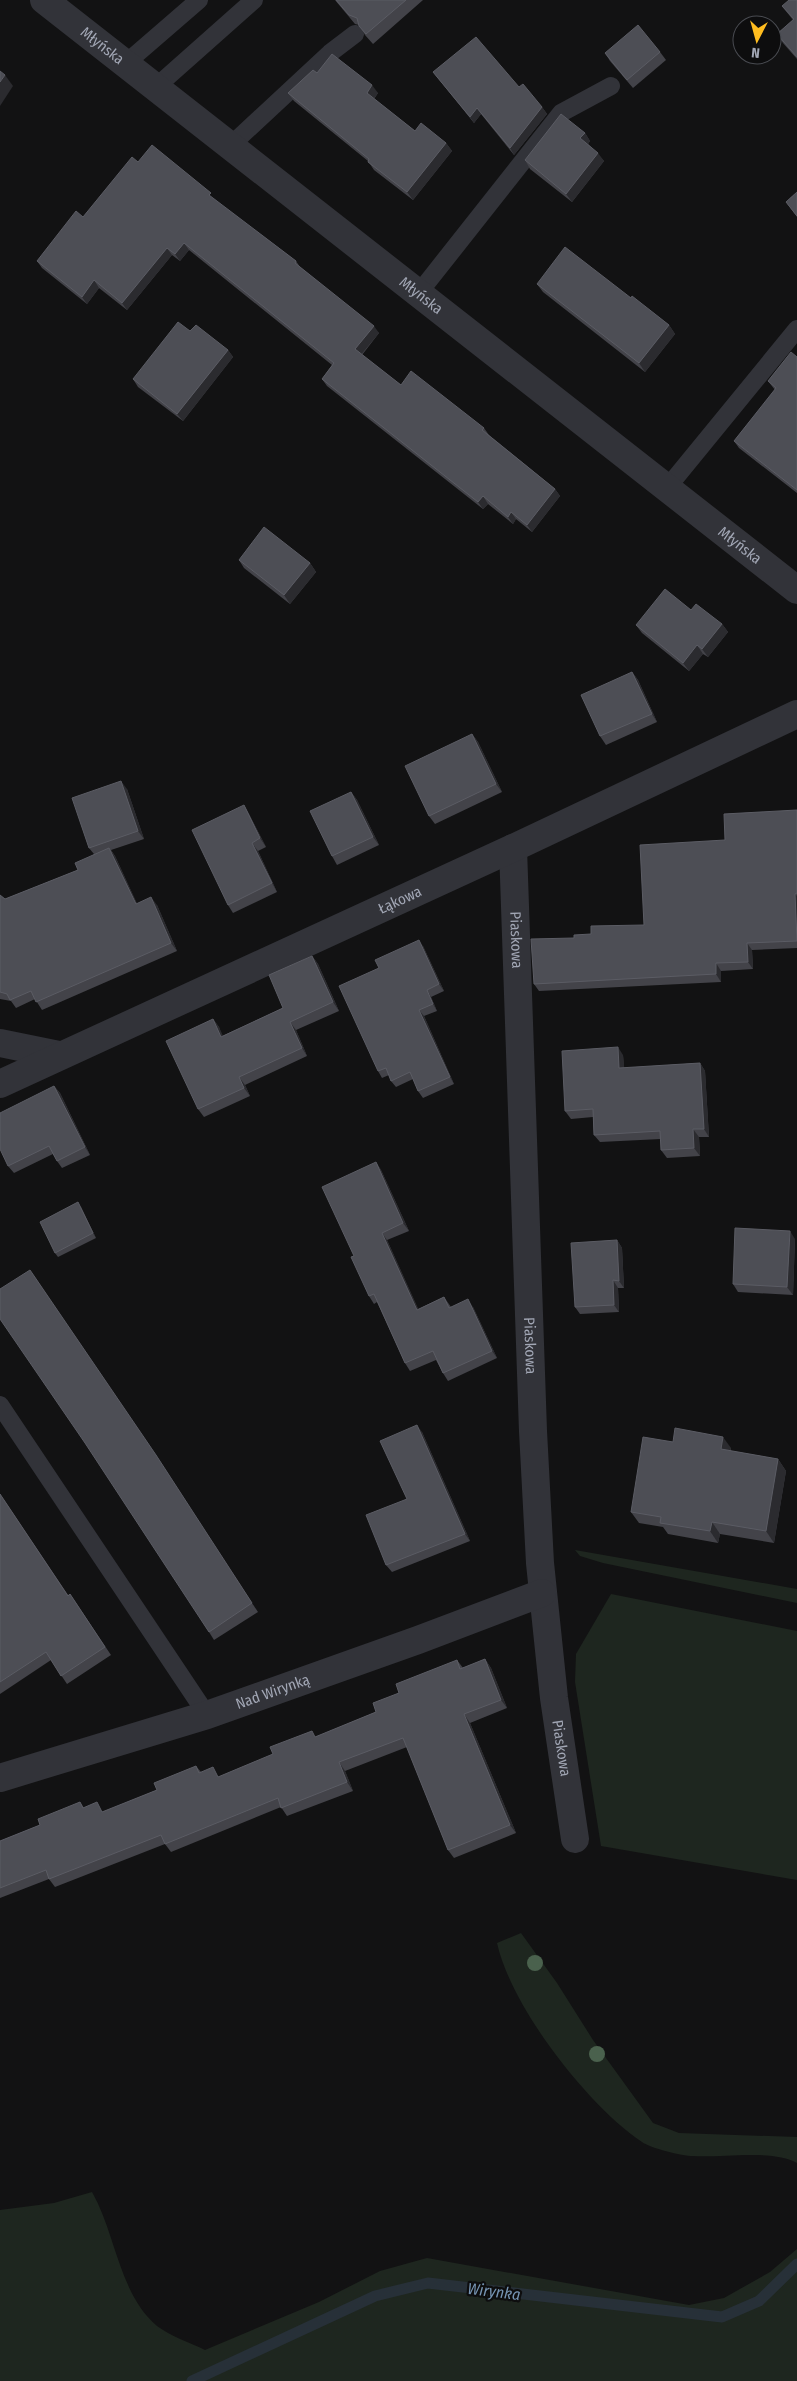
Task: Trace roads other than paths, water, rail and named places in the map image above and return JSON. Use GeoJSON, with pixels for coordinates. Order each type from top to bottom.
{"type":"FeatureCollection","features":[{"type":"Feature","properties":{"kind":"street","name":"Młyńska"},"geometry":{"type":"LineString","coordinates":[[44,0],[797,590]]}},
{"type":"Feature","properties":{"kind":"street","name":"Łąkowa"},"geometry":{"type":"LineString","coordinates":[[0,1084],[59,1055],[514,848],[797,714]]}},
{"type":"Feature","properties":{"kind":"street","name":"Piaskowa"},"geometry":{"type":"LineString","coordinates":[[514,848],[533,1431],[542,1593],[554,1698],[575,1839]]}},
{"type":"Feature","properties":{"kind":"street"},"geometry":{"type":"LineString","coordinates":[[0,1043],[59,1055]]}},
{"type":"Feature","properties":{"kind":"street","name":"Nad Wirynką"},"geometry":{"type":"LineString","coordinates":[[0,1778],[207,1714],[400,1646],[542,1593]]}},
{"type":"Feature","properties":{"kind":"lane"},"geometry":{"type":"LineString","coordinates":[[125,64],[200,0]]}},
{"type":"Feature","properties":{"kind":"lane"},"geometry":{"type":"LineString","coordinates":[[156,87],[254,0]]}},
{"type":"Feature","properties":{"kind":"lane"},"geometry":{"type":"LineString","coordinates":[[230,146],[330,53],[356,34]]}},
{"type":"Feature","properties":{"kind":"lane"},"geometry":{"type":"LineString","coordinates":[[418,294],[561,113],[610,86]]}},
{"type":"Feature","properties":{"kind":"lane"},"geometry":{"type":"LineString","coordinates":[[667,488],[797,329]]}},
{"type":"Feature","properties":{"kind":"lane"},"geometry":{"type":"LineString","coordinates":[[0,1404],[207,1714]]}},
{"type":"Feature","properties":{"kind":"waterway","name":"Wirynka"},"geometry":{"type":"LineString","coordinates":[[192,2381],[375,2296],[428,2283],[722,2317],[759,2301],[797,2264]]}}]}
